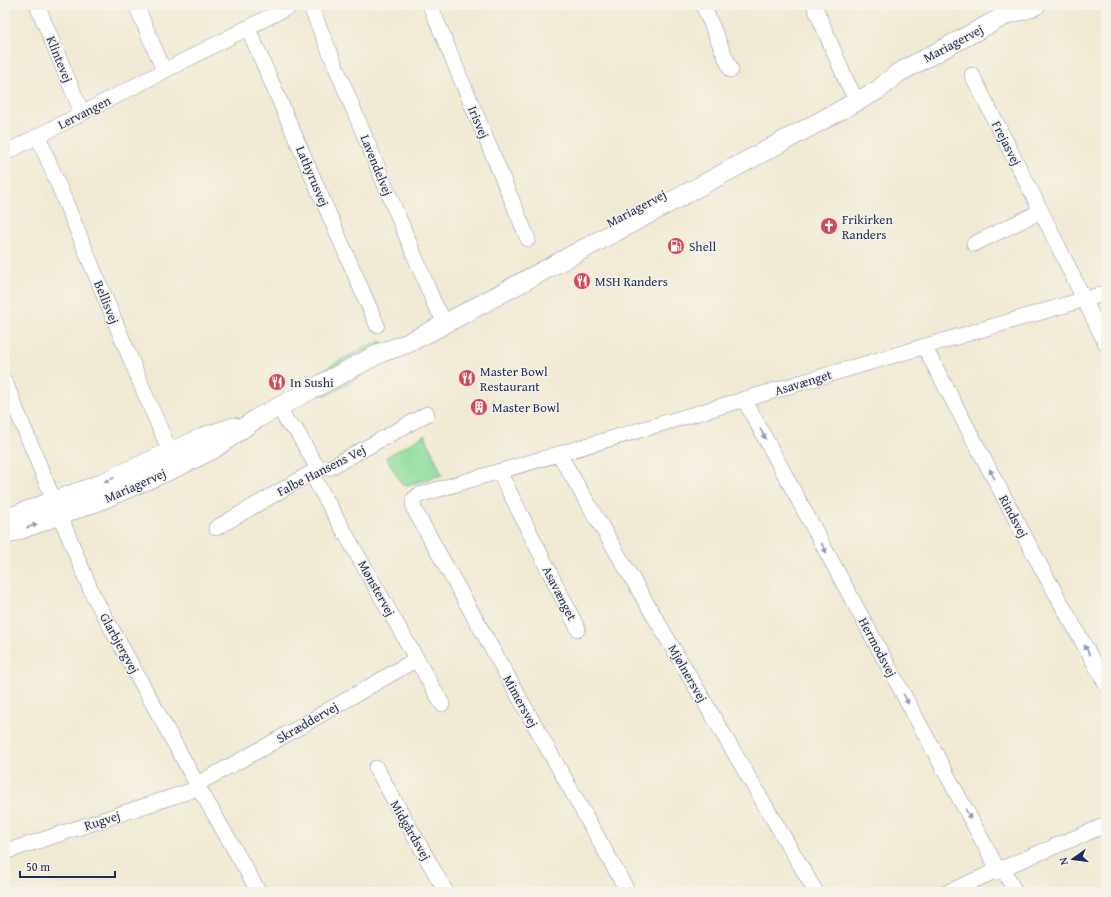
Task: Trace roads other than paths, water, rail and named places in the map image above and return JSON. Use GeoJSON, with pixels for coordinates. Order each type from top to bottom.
{"type":"FeatureCollection","features":[{"type":"Feature","properties":{"kind":"street","name":"Klintevej"},"geometry":{"type":"LineString","coordinates":[[37,5],[82,113]]}},
{"type":"Feature","properties":{"kind":"street"},"geometry":{"type":"LineString","coordinates":[[136,5],[164,71]]}},
{"type":"Feature","properties":{"kind":"street","name":"Lavendelvej"},"geometry":{"type":"LineString","coordinates":[[310,5],[423,276],[443,319]]}},
{"type":"Feature","properties":{"kind":"street","name":"Irisvej"},"geometry":{"type":"LineString","coordinates":[[430,5],[528,239]]}},
{"type":"Feature","properties":{"kind":"street"},"geometry":{"type":"LineString","coordinates":[[703,5],[731,70]]}},
{"type":"Feature","properties":{"kind":"street"},"geometry":{"type":"LineString","coordinates":[[814,5],[846,80],[855,96]]}},
{"type":"Feature","properties":{"kind":"street","name":"Mariagervej"},"geometry":{"type":"LineString","coordinates":[[5,535],[56,509],[95,486],[173,460],[212,450],[256,419],[380,353],[393,341],[443,319],[855,96],[874,80],[898,73],[1012,9],[1027,9],[1036,5]]}},
{"type":"Feature","properties":{"kind":"street","name":"Lervangen"},"geometry":{"type":"LineString","coordinates":[[5,153],[290,6]]}},
{"type":"Feature","properties":{"kind":"street","name":"Lathyrusvej"},"geometry":{"type":"LineString","coordinates":[[248,28],[377,325]]}},
{"type":"Feature","properties":{"kind":"street","name":"Frejasvej"},"geometry":{"type":"LineString","coordinates":[[972,75],[1106,344]]}},
{"type":"Feature","properties":{"kind":"street","name":"Bellisvej"},"geometry":{"type":"LineString","coordinates":[[38,136],[173,460]]}},
{"type":"Feature","properties":{"kind":"street"},"geometry":{"type":"LineString","coordinates":[[974,244],[1041,211]]}},
{"type":"Feature","properties":{"kind":"street","name":"Asavænget"},"geometry":{"type":"LineString","coordinates":[[414,509],[412,500],[419,495],[1106,293]]}},
{"type":"Feature","properties":{"kind":"street","name":"Rindsvej"},"geometry":{"type":"LineString","coordinates":[[924,346],[1040,565],[1106,684]]}},
{"type":"Feature","properties":{"kind":"street","name":"Glarbjergvej"},"geometry":{"type":"LineString","coordinates":[[5,382],[11,416],[56,509],[92,593],[258,892]]}},
{"type":"Feature","properties":{"kind":"street","name":"Hermodsvej"},"geometry":{"type":"LineString","coordinates":[[744,399],[998,870],[1006,874],[1015,892]]}},
{"type":"Feature","properties":{"kind":"street","name":"Falbe Hansens Vej"},"geometry":{"type":"LineString","coordinates":[[216,528],[315,471],[331,467],[427,414]]}},
{"type":"Feature","properties":{"kind":"street","name":"Mønstervej"},"geometry":{"type":"LineString","coordinates":[[284,416],[288,424],[296,430],[315,471],[442,704]]}},
{"type":"Feature","properties":{"kind":"street","name":"Mjølnersvej"},"geometry":{"type":"LineString","coordinates":[[559,454],[816,892]]}},
{"type":"Feature","properties":{"kind":"street","name":"Asavænget"},"geometry":{"type":"LineString","coordinates":[[499,471],[578,629]]}},
{"type":"Feature","properties":{"kind":"street","name":"Mariagervej"},"geometry":{"type":"LineString","coordinates":[[5,519],[56,509]]}},
{"type":"Feature","properties":{"kind":"street","name":"Mimersvej"},"geometry":{"type":"LineString","coordinates":[[414,509],[628,892]]}},
{"type":"Feature","properties":{"kind":"street","name":"Skræddervej"},"geometry":{"type":"LineString","coordinates":[[198,786],[417,659]]}},
{"type":"Feature","properties":{"kind":"street","name":"Midgårdsvej"},"geometry":{"type":"LineString","coordinates":[[376,768],[446,892]]}},
{"type":"Feature","properties":{"kind":"street","name":"Rugvej"},"geometry":{"type":"LineString","coordinates":[[5,852],[198,786]]}},
{"type":"Feature","properties":{"kind":"street"},"geometry":{"type":"LineString","coordinates":[[948,892],[1106,825]]}},
{"type":"Feature","properties":{"kind":"place","name":"Frikirken Randers"},"geometry":{"type":"Point","coordinates":[829,226]}},
{"type":"Feature","properties":{"kind":"place","name":"Shell"},"geometry":{"type":"Point","coordinates":[676,246]}},
{"type":"Feature","properties":{"kind":"place","name":"MSH Randers"},"geometry":{"type":"Point","coordinates":[582,281]}},
{"type":"Feature","properties":{"kind":"place","name":"Master Bowl Restaurant"},"geometry":{"type":"Point","coordinates":[467,378]}},
{"type":"Feature","properties":{"kind":"place","name":"In Sushi"},"geometry":{"type":"Point","coordinates":[277,382]}},
{"type":"Feature","properties":{"kind":"place","name":"Master Bowl"},"geometry":{"type":"Point","coordinates":[479,407]}}]}
